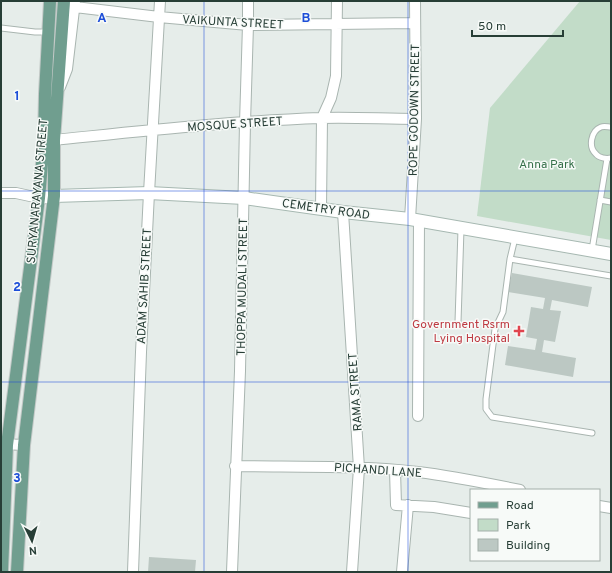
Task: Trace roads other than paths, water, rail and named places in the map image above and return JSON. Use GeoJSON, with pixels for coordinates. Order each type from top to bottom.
{"type":"FeatureCollection","features":[{"type":"Feature","properties":{"kind":"main road","name":"SURYANARAYANA STREET"},"geometry":{"type":"LineString","coordinates":[[2,572],[4,444],[39,198],[44,141],[50,1]]}},
{"type":"Feature","properties":{"kind":"main road","name":"SURYANARAYANA STREET"},"geometry":{"type":"LineString","coordinates":[[17,572],[24,445],[54,196],[54,140],[57,93],[71,3]]}},
{"type":"Feature","properties":{"kind":"main road","name":"CEMETRY ROAD"},"geometry":{"type":"LineString","coordinates":[[39,198],[54,196],[149,193],[244,198],[414,220],[611,254]]}},
{"type":"Feature","properties":{"kind":"street","name":"ADAM SAHIB STREET"},"geometry":{"type":"LineString","coordinates":[[133,572],[141,352],[160,1]]}},
{"type":"Feature","properties":{"kind":"street","name":"THOPPA MUDALI STREET"},"geometry":{"type":"LineString","coordinates":[[232,572],[235,466],[240,371],[248,1]]}},
{"type":"Feature","properties":{"kind":"street"},"geometry":{"type":"LineString","coordinates":[[321,208],[322,118],[330,98],[336,76],[337,1]]}},
{"type":"Feature","properties":{"kind":"street","name":"ROPE GODOWN STREET"},"geometry":{"type":"LineString","coordinates":[[415,1],[416,119],[414,220],[418,416]]}},
{"type":"Feature","properties":{"kind":"street","name":"VAIKUNTA STREET"},"geometry":{"type":"LineString","coordinates":[[71,3],[159,17],[248,25],[415,23]]}},
{"type":"Feature","properties":{"kind":"street","name":"MOSQUE STREET"},"geometry":{"type":"LineString","coordinates":[[54,140],[153,130],[322,118],[416,119]]}},
{"type":"Feature","properties":{"kind":"street"},"geometry":{"type":"LineString","coordinates":[[1,193],[16,193],[39,198]]}},
{"type":"Feature","properties":{"kind":"street","name":"RAMA STREET"},"geometry":{"type":"LineString","coordinates":[[343,212],[359,468],[352,572]]}},
{"type":"Feature","properties":{"kind":"street"},"geometry":{"type":"LineString","coordinates":[[4,444],[24,445]]}},
{"type":"Feature","properties":{"kind":"street","name":"PICHANDI LANE"},"geometry":{"type":"LineString","coordinates":[[235,466],[395,470],[465,479],[515,489]]}},
{"type":"Feature","properties":{"kind":"street"},"geometry":{"type":"LineString","coordinates":[[395,470],[396,505],[434,507],[470,513]]}},
{"type":"Feature","properties":{"kind":"street"},"geometry":{"type":"LineString","coordinates":[[402,572],[408,506]]}},
{"type":"Feature","properties":{"kind":"street"},"geometry":{"type":"LineString","coordinates":[[600,506],[611,508]]}},
{"type":"Feature","properties":{"kind":"lane"},"geometry":{"type":"LineString","coordinates":[[1,28],[48,32]]}},
{"type":"Feature","properties":{"kind":"lane"},"geometry":{"type":"LineString","coordinates":[[592,250],[600,200],[609,158],[605,159],[596,155],[592,148],[592,138],[596,131],[602,126],[611,127]]}},
{"type":"Feature","properties":{"kind":"lane"},"geometry":{"type":"LineString","coordinates":[[600,200],[611,202]]}},
{"type":"Feature","properties":{"kind":"lane"},"geometry":{"type":"LineString","coordinates":[[458,322],[461,228]]}},
{"type":"Feature","properties":{"kind":"lane"},"geometry":{"type":"LineString","coordinates":[[515,237],[510,259],[503,312],[495,329],[486,409],[492,417],[592,433]]}},
{"type":"Feature","properties":{"kind":"lane"},"geometry":{"type":"LineString","coordinates":[[510,259],[611,276]]}},
{"type":"Feature","properties":{"kind":"place","name":"Government Rsrm Lying Hospital"},"geometry":{"type":"Point","coordinates":[519,331]}},
{"type":"Feature","properties":{"kind":"park label","name":"Anna Park"},"geometry":{"type":"Point","coordinates":[547,164]}}]}
